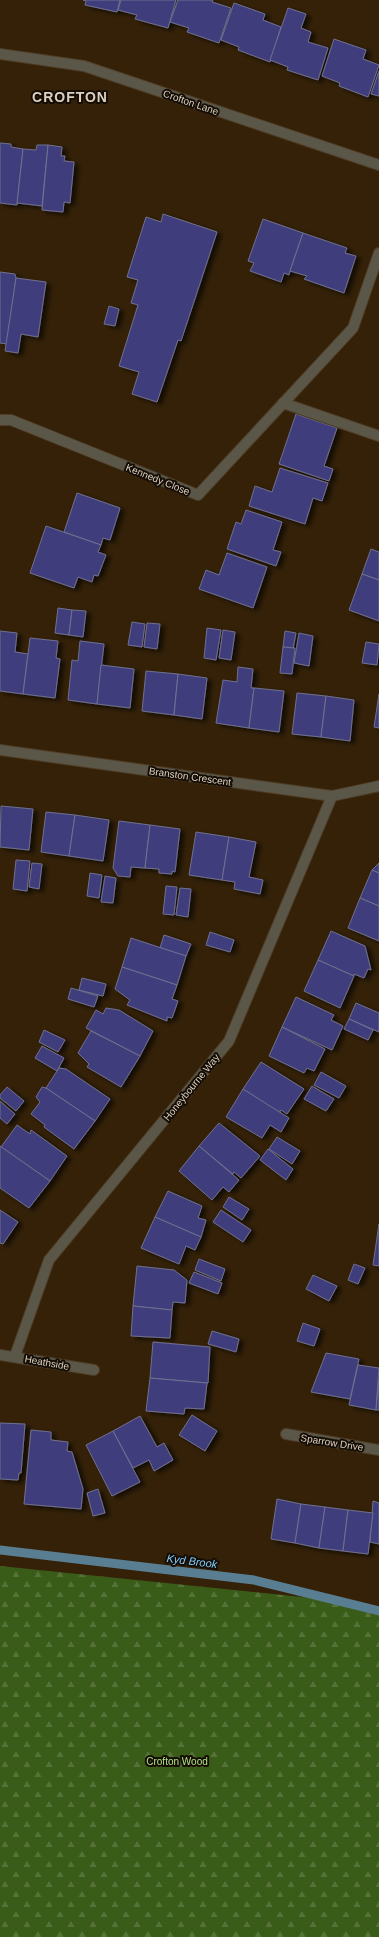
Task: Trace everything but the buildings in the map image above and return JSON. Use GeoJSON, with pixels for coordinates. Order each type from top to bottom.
{"type":"FeatureCollection","features":[{"type":"Feature","properties":{"kind":"street","name":"Crofton Lane"},"geometry":{"type":"LineString","coordinates":[[0,54],[84,66],[379,165]]}},
{"type":"Feature","properties":{"kind":"street","name":"Kennedy Close"},"geometry":{"type":"LineString","coordinates":[[0,420],[11,420],[198,496],[353,328],[379,253]]}},
{"type":"Feature","properties":{"kind":"street"},"geometry":{"type":"LineString","coordinates":[[283,403],[379,436]]}},
{"type":"Feature","properties":{"kind":"street","name":"Branston Crescent"},"geometry":{"type":"LineString","coordinates":[[0,750],[332,796],[379,786]]}},
{"type":"Feature","properties":{"kind":"street","name":"Honeybourne Way"},"geometry":{"type":"LineString","coordinates":[[15,1356],[49,1260],[229,1040],[332,796]]}},
{"type":"Feature","properties":{"kind":"street","name":"Heathside"},"geometry":{"type":"LineString","coordinates":[[0,1354],[94,1370]]}},
{"type":"Feature","properties":{"kind":"street","name":"Sparrow Drive"},"geometry":{"type":"LineString","coordinates":[[286,1434],[379,1450]]}},
{"type":"Feature","properties":{"kind":"green space","name":"Crofton Wood"},"geometry":{"type":"Polygon","coordinates":[[[0,1566],[331,1600],[379,1611],[379,1937],[0,1937],[0,1566]]]}},
{"type":"Feature","properties":{"kind":"waterway","name":"Kyd Brook"},"geometry":{"type":"LineString","coordinates":[[0,1550],[254,1580],[379,1611]]}},
{"type":"Feature","properties":{"kind":"district","name":"CROFTON"},"geometry":{"type":"Point","coordinates":[70,97]}}]}
